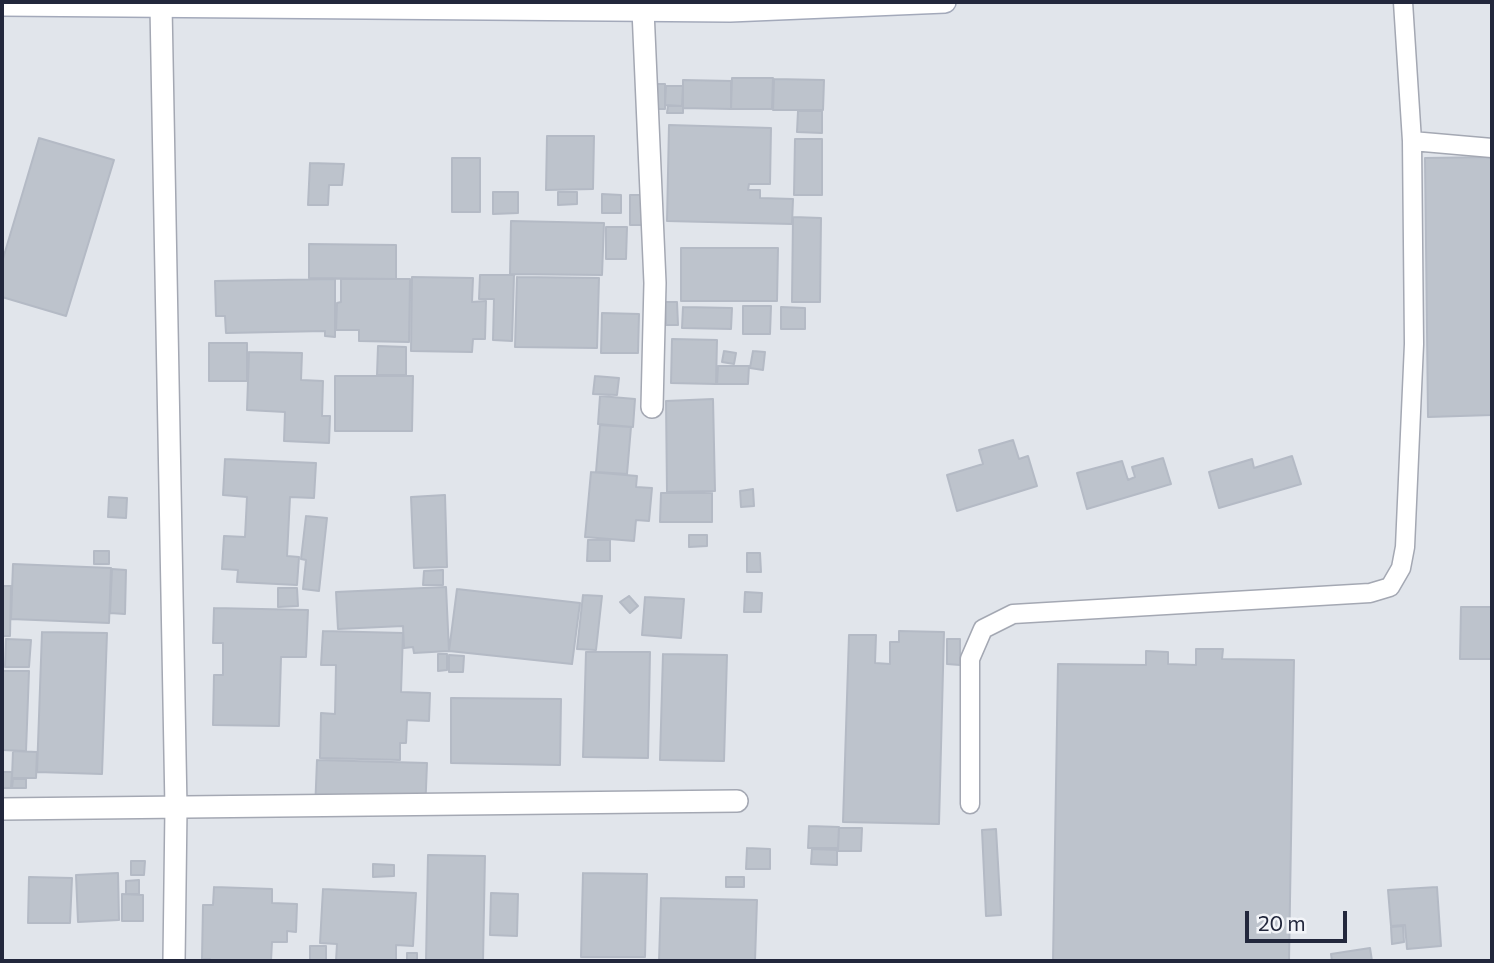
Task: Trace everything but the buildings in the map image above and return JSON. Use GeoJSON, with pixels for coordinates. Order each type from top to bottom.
{"type":"FeatureCollection","features":[{"type":"Feature","properties":{"kind":"street"},"geometry":{"type":"LineString","coordinates":[[2,5],[642,10],[944,2]]}},
{"type":"Feature","properties":{"kind":"street"},"geometry":{"type":"LineString","coordinates":[[162,6],[176,808],[174,961]]}},
{"type":"Feature","properties":{"kind":"street"},"geometry":{"type":"LineString","coordinates":[[642,10],[655,283],[652,407]]}},
{"type":"Feature","properties":{"kind":"street"},"geometry":{"type":"LineString","coordinates":[[2,809],[737,801]]}},
{"type":"Feature","properties":{"kind":"lane"},"geometry":{"type":"LineString","coordinates":[[970,804],[970,659],[983,629],[1013,614],[1370,593],[1390,587],[1401,568],[1405,547],[1414,344],[1412,141],[1404,2]]}},
{"type":"Feature","properties":{"kind":"lane"},"geometry":{"type":"LineString","coordinates":[[1412,141],[1492,148]]}}]}
